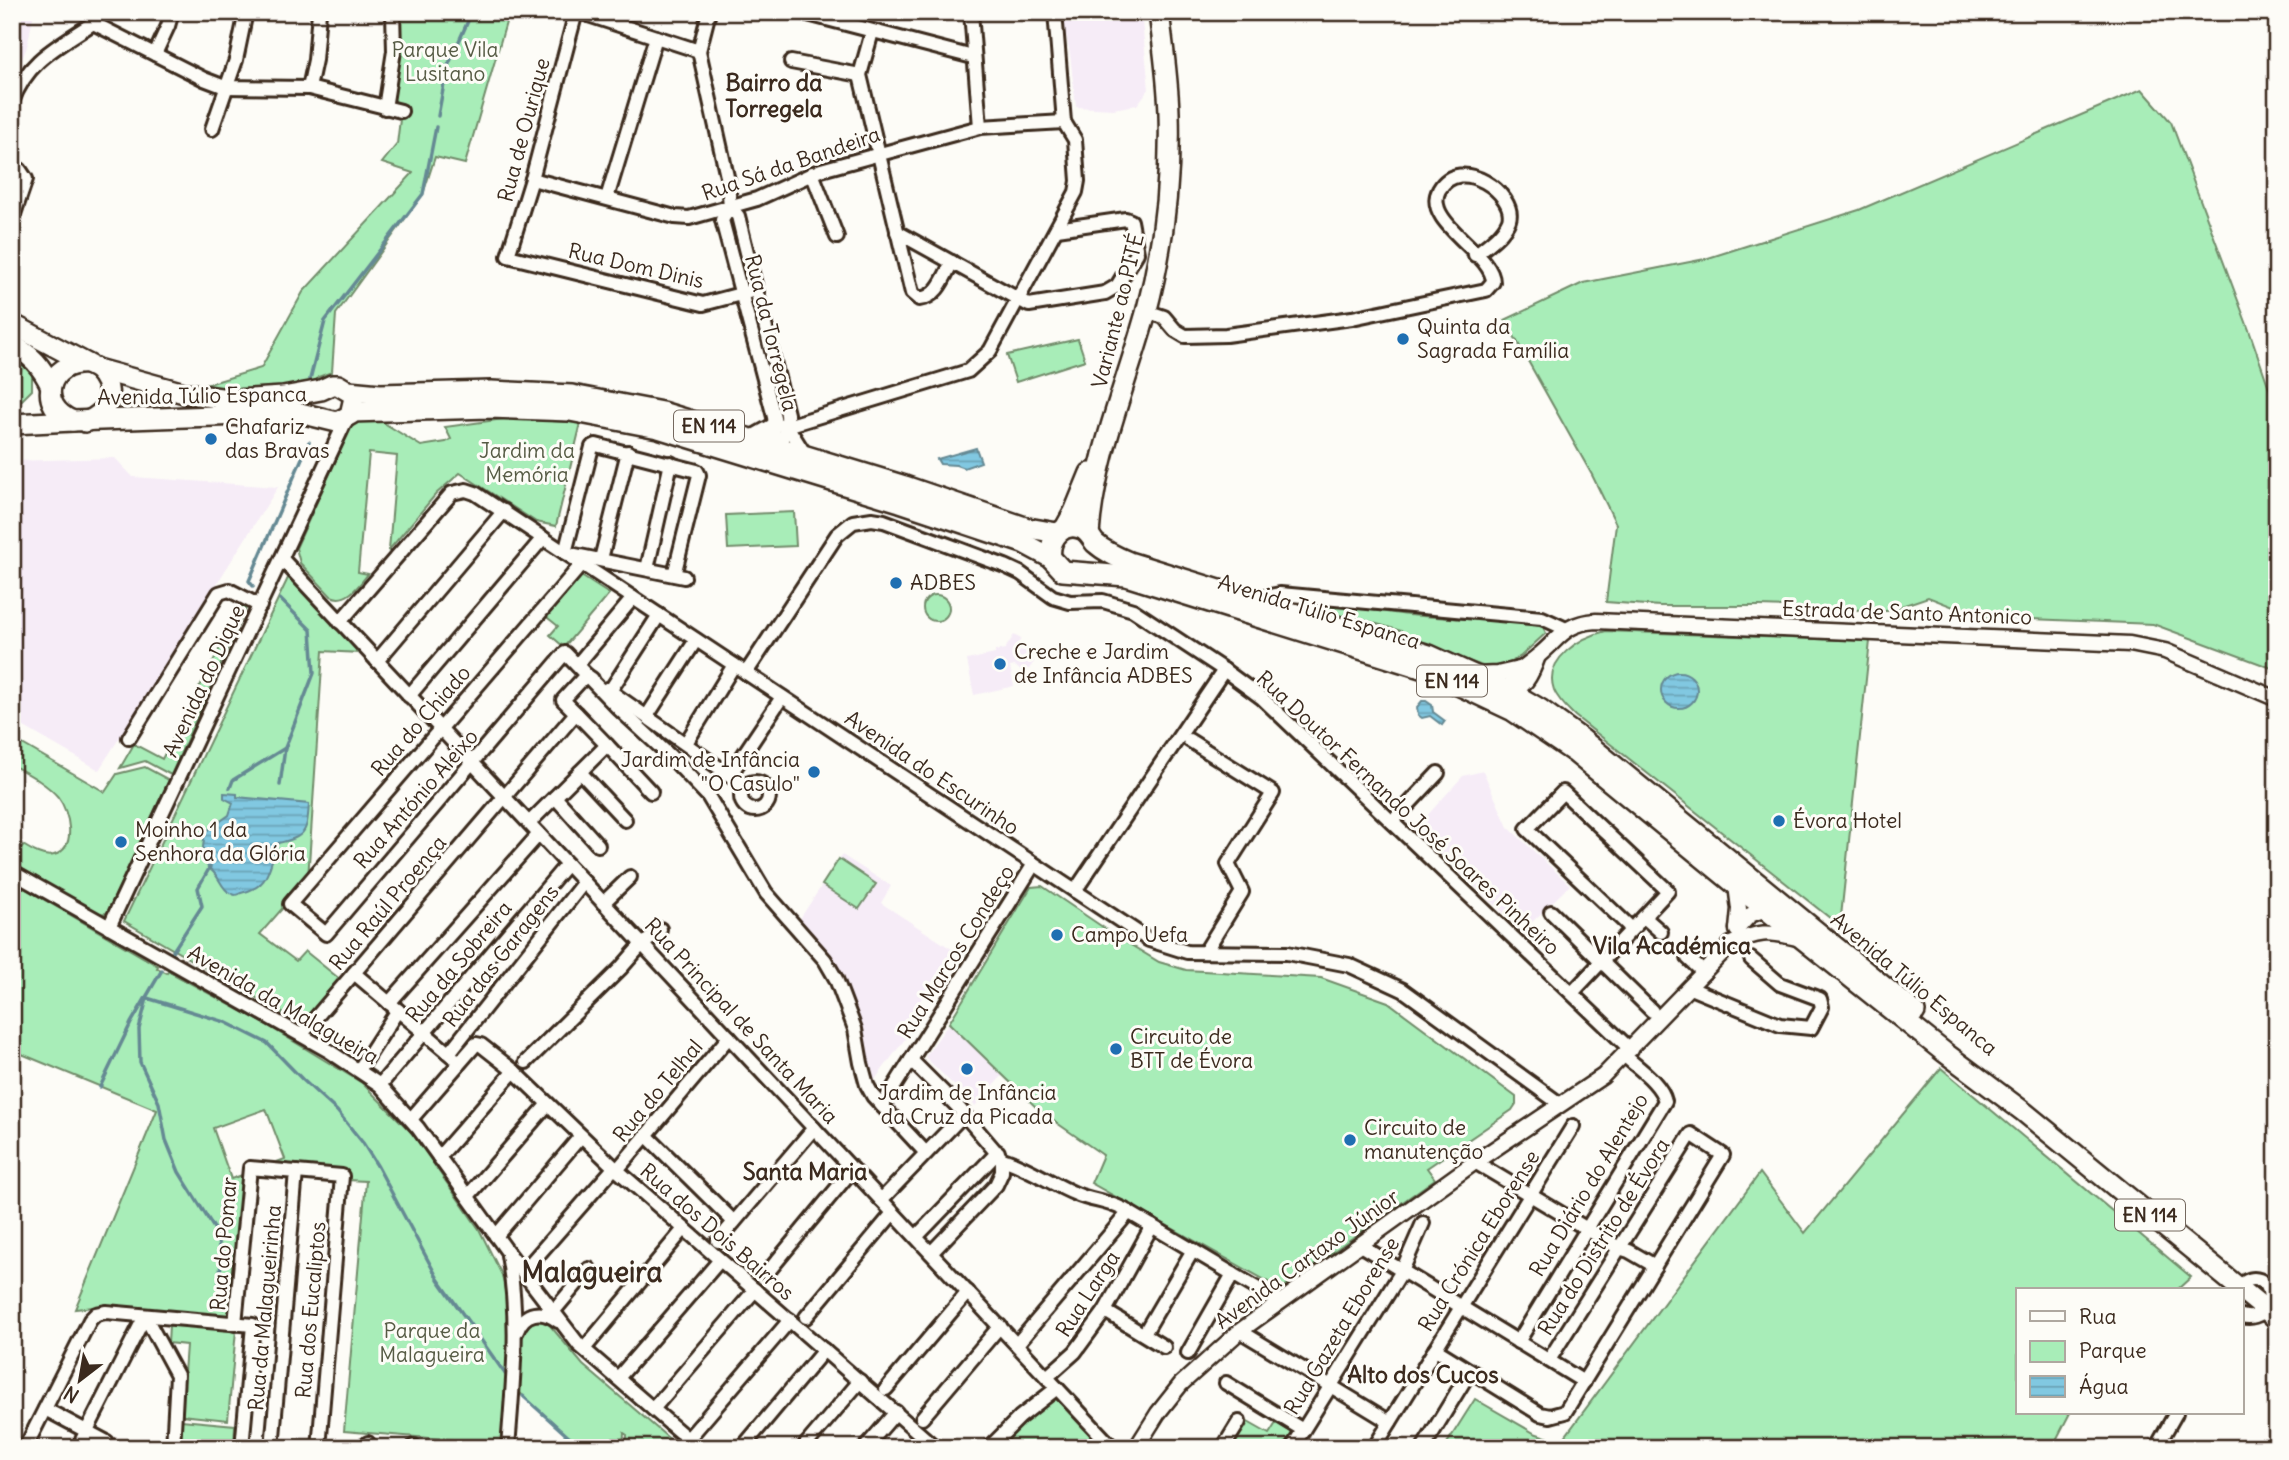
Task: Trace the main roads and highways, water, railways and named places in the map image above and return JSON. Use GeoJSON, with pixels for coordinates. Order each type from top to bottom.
{"type":"FeatureCollection","features":[{"type":"Feature","properties":{"kind":"main road","name":"Variante ao PITÉ"},"geometry":{"type":"LineString","coordinates":[[1061,531],[1074,512],[1090,473],[1137,316],[1153,239],[1161,112],[1151,12]]}},
{"type":"Feature","properties":{"kind":"main road","name":"Variante ao PITÉ"},"geometry":{"type":"LineString","coordinates":[[1092,538],[1098,476],[1146,311],[1161,241],[1168,165],[1169,112],[1159,12]]}},
{"type":"Feature","properties":{"kind":"main road","name":"Avenida Túlio Espanca"},"geometry":{"type":"LineString","coordinates":[[12,324],[92,366],[108,385],[107,404],[102,413],[79,422]]}},
{"type":"Feature","properties":{"kind":"main road","name":"Avenida Túlio Espanca"},"geometry":{"type":"LineString","coordinates":[[12,345],[33,358],[51,389],[53,406],[58,413],[79,422],[300,413],[337,422],[349,415],[489,408],[570,411],[743,446],[774,446],[1028,528],[1061,531],[1073,527],[1082,529],[1111,554],[1129,562],[1429,655],[1471,682]]}},
{"type":"Feature","properties":{"kind":"main road","name":"Avenida Túlio Espanca"},"geometry":{"type":"LineString","coordinates":[[51,389],[60,370],[78,363],[184,393],[235,400],[286,397],[338,386],[348,391],[380,394],[491,391],[572,394],[662,412],[785,467],[1023,543],[1051,558],[1063,571],[1126,576],[1512,696],[1540,709],[1583,740],[1759,883],[1807,933],[1952,1042],[2024,1112],[2236,1288]]}},
{"type":"Feature","properties":{"kind":"main road"},"geometry":{"type":"LineString","coordinates":[[12,424],[30,413],[51,389]]}},
{"type":"Feature","properties":{"kind":"main road","name":"Avenida Túlio Espanca"},"geometry":{"type":"LineString","coordinates":[[321,390],[316,406],[324,419]]}},
{"type":"Feature","properties":{"kind":"main road"},"geometry":{"type":"LineString","coordinates":[[348,391],[353,401],[349,415]]}},
{"type":"Feature","properties":{"kind":"main road"},"geometry":{"type":"LineString","coordinates":[[12,424],[79,422]]}},
{"type":"Feature","properties":{"kind":"main road"},"geometry":{"type":"LineString","coordinates":[[1051,558],[1052,540],[1061,531]]}},
{"type":"Feature","properties":{"kind":"main road"},"geometry":{"type":"LineString","coordinates":[[1081,571],[1094,559],[1092,538]]}},
{"type":"Feature","properties":{"kind":"main road","name":"Avenida Túlio Espanca"},"geometry":{"type":"LineString","coordinates":[[1512,696],[1574,752],[1762,910],[1807,933]]}},
{"type":"Feature","properties":{"kind":"main road","name":"EN 114"},"geometry":{"type":"LineString","coordinates":[[2244,1294],[2271,1314]]}},
{"type":"Feature","properties":{"kind":"water"},"geometry":{"type":"Polygon","coordinates":[[[976,448],[981,462],[964,468],[940,464],[937,459],[976,448]]]}},
{"type":"Feature","properties":{"kind":"water"},"geometry":{"type":"Polygon","coordinates":[[[1679,672],[1692,677],[1697,690],[1692,703],[1679,708],[1666,703],[1661,690],[1666,677],[1679,672]]]}},
{"type":"Feature","properties":{"kind":"water"},"geometry":{"type":"Polygon","coordinates":[[[1422,701],[1432,705],[1433,712],[1445,721],[1442,725],[1430,716],[1422,718],[1418,715],[1417,707],[1422,701]]]}},
{"type":"Feature","properties":{"kind":"water"},"geometry":{"type":"Polygon","coordinates":[[[224,793],[237,794],[237,797],[309,804],[303,832],[278,843],[267,875],[258,886],[235,895],[224,888],[215,873],[208,868],[203,847],[205,832],[229,815],[233,803],[224,798],[224,793]]]}},
{"type":"Feature","properties":{"kind":"waterway"},"geometry":{"type":"LineString","coordinates":[[438,116],[447,68],[472,12]]}},
{"type":"Feature","properties":{"kind":"waterway"},"geometry":{"type":"LineString","coordinates":[[310,379],[325,321],[423,194],[436,127]]}},
{"type":"Feature","properties":{"kind":"waterway"},"geometry":{"type":"LineString","coordinates":[[253,586],[249,581],[309,442]]}},
{"type":"Feature","properties":{"kind":"waterway"},"geometry":{"type":"LineString","coordinates":[[280,599],[311,630],[314,673],[285,748],[280,785]]}},
{"type":"Feature","properties":{"kind":"waterway"},"geometry":{"type":"LineString","coordinates":[[230,788],[233,780],[285,748]]}},
{"type":"Feature","properties":{"kind":"waterway"},"geometry":{"type":"LineString","coordinates":[[173,951],[202,906],[198,888],[210,867]]}},
{"type":"Feature","properties":{"kind":"waterway"},"geometry":{"type":"LineString","coordinates":[[100,1087],[131,1023],[162,970]]}},
{"type":"Feature","properties":{"kind":"waterway"},"geometry":{"type":"LineString","coordinates":[[224,1308],[219,1283],[221,1263],[217,1233],[179,1172],[166,1140],[159,1103],[140,1062],[139,1029],[147,998],[225,1022],[267,1043],[337,1111],[378,1167],[438,1279],[508,1378]]}},
{"type":"Feature","properties":{"kind":"waterway"},"geometry":{"type":"LineString","coordinates":[[523,1396],[581,1448]]}},
{"type":"Feature","properties":{"kind":"place","name":"Quinta da Sagrada Família"},"geometry":{"type":"Point","coordinates":[1403,339]}},
{"type":"Feature","properties":{"kind":"place","name":"Chafariz das Bravas"},"geometry":{"type":"Point","coordinates":[211,439]}},
{"type":"Feature","properties":{"kind":"place","name":"ADBES"},"geometry":{"type":"Point","coordinates":[896,583]}},
{"type":"Feature","properties":{"kind":"place","name":"Creche e Jardim de Infância ADBES"},"geometry":{"type":"Point","coordinates":[1000,664]}},
{"type":"Feature","properties":{"kind":"place","name":"Jardim de Infância \"O Casulo\""},"geometry":{"type":"Point","coordinates":[814,772]}},
{"type":"Feature","properties":{"kind":"place","name":"Évora Hotel"},"geometry":{"type":"Point","coordinates":[1779,821]}},
{"type":"Feature","properties":{"kind":"place","name":"Moinho 1 da Senhora da Glória"},"geometry":{"type":"Point","coordinates":[121,842]}},
{"type":"Feature","properties":{"kind":"place","name":"Campo Uefa"},"geometry":{"type":"Point","coordinates":[1057,935]}},
{"type":"Feature","properties":{"kind":"place","name":"Circuito de BTT de Évora"},"geometry":{"type":"Point","coordinates":[1116,1049]}},
{"type":"Feature","properties":{"kind":"place","name":"Jardim de Infância da Cruz da Picada"},"geometry":{"type":"Point","coordinates":[967,1069]}},
{"type":"Feature","properties":{"kind":"place","name":"Circuito de manutenção"},"geometry":{"type":"Point","coordinates":[1350,1140]}},
{"type":"Feature","properties":{"kind":"district","name":"Bairro da Torregela"},"geometry":{"type":"Point","coordinates":[774,96]}},
{"type":"Feature","properties":{"kind":"district","name":"Vila Académica"},"geometry":{"type":"Point","coordinates":[1672,946]}},
{"type":"Feature","properties":{"kind":"district","name":"Santa Maria"},"geometry":{"type":"Point","coordinates":[805,1172]}},
{"type":"Feature","properties":{"kind":"district","name":"Malagueira"},"geometry":{"type":"Point","coordinates":[592,1272]}},
{"type":"Feature","properties":{"kind":"district","name":"Alto dos Cucos"},"geometry":{"type":"Point","coordinates":[1423,1375]}},
{"type":"Feature","properties":{"kind":"park label","name":"Parque Vila Lusitano"},"geometry":{"type":"Point","coordinates":[445,62]}},
{"type":"Feature","properties":{"kind":"park label","name":"Jardim da Memória"},"geometry":{"type":"Point","coordinates":[527,463]}},
{"type":"Feature","properties":{"kind":"park label","name":"Parque da Malagueira"},"geometry":{"type":"Point","coordinates":[432,1343]}}]}
